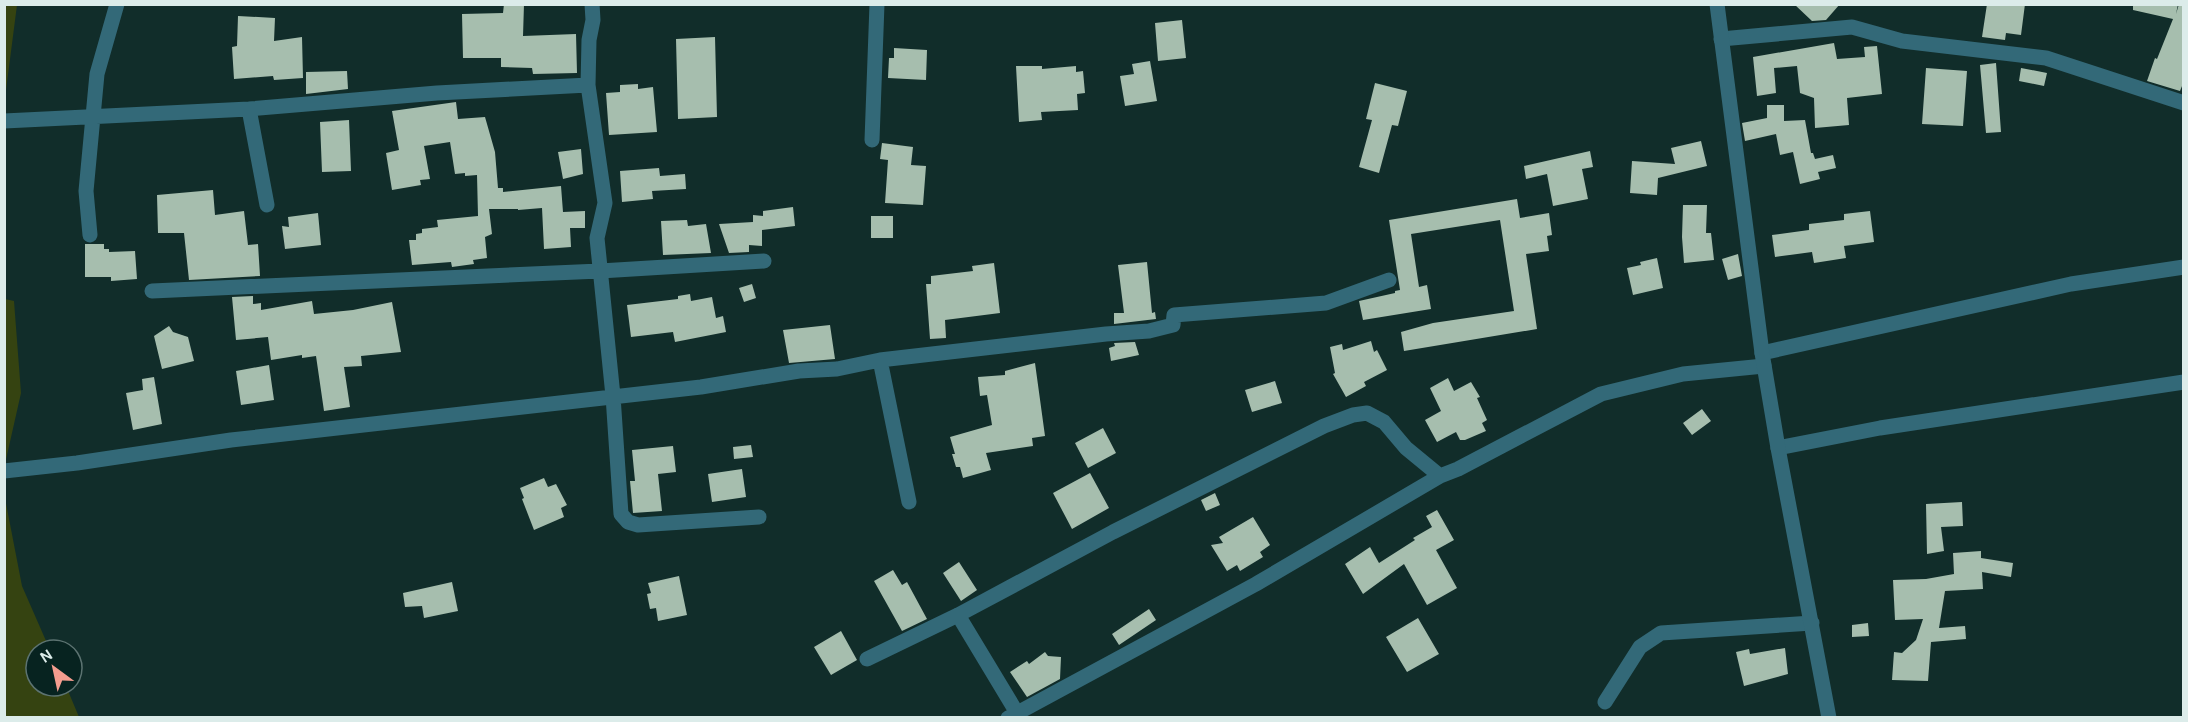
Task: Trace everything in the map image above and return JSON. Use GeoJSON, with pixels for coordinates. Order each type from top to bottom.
{"type":"FeatureCollection","features":[{"type":"Feature","properties":{"kind":"street"},"geometry":{"type":"LineString","coordinates":[[90,235],[86,191],[97,74],[117,4]]}},
{"type":"Feature","properties":{"kind":"street"},"geometry":{"type":"LineString","coordinates":[[592,4],[588,86],[605,203],[597,238],[613,396],[621,514],[628,522],[638,525],[759,517]]}},
{"type":"Feature","properties":{"kind":"street"},"geometry":{"type":"LineString","coordinates":[[872,140],[877,4]]}},
{"type":"Feature","properties":{"kind":"street"},"geometry":{"type":"LineString","coordinates":[[1717,4],[1763,359],[1829,717]]}},
{"type":"Feature","properties":{"kind":"street"},"geometry":{"type":"LineString","coordinates":[[1721,39],[1852,27],[1902,41],[2046,58],[2184,103]]}},
{"type":"Feature","properties":{"kind":"street"},"geometry":{"type":"LineString","coordinates":[[4,121],[249,109],[437,93],[588,86]]}},
{"type":"Feature","properties":{"kind":"street"},"geometry":{"type":"LineString","coordinates":[[249,109],[267,205]]}},
{"type":"Feature","properties":{"kind":"street"},"geometry":{"type":"LineString","coordinates":[[152,291],[600,271],[764,261]]}},
{"type":"Feature","properties":{"kind":"street"},"geometry":{"type":"LineString","coordinates":[[958,615],[1013,715],[1256,584],[1440,476],[1458,469],[1601,394],[1683,374],[1763,359],[2071,284],[2184,267]]}},
{"type":"Feature","properties":{"kind":"street"},"geometry":{"type":"LineString","coordinates":[[4,471],[78,463],[231,440],[506,411],[613,396],[701,387],[799,371],[837,369],[880,360],[1149,331],[1173,325],[1174,315],[1326,303],[1389,280]]}},
{"type":"Feature","properties":{"kind":"street"},"geometry":{"type":"LineString","coordinates":[[880,360],[909,502]]}},
{"type":"Feature","properties":{"kind":"street"},"geometry":{"type":"LineString","coordinates":[[1778,448],[1880,428],[2184,382]]}},
{"type":"Feature","properties":{"kind":"street"},"geometry":{"type":"LineString","coordinates":[[867,659],[958,615],[1113,532],[1324,426],[1353,415],[1366,414],[1384,422],[1407,448],[1440,476]]}},
{"type":"Feature","properties":{"kind":"street"},"geometry":{"type":"LineString","coordinates":[[1605,702],[1640,647],[1661,633],[1812,623]]}},
{"type":"Feature","properties":{"kind":"green space"},"geometry":{"type":"Polygon","coordinates":[[[4,5],[17,5],[5,98],[4,98],[4,5]]]}},
{"type":"Feature","properties":{"kind":"green space"},"geometry":{"type":"Polygon","coordinates":[[[5,299],[14,301],[21,393],[5,464],[5,299]]]}},
{"type":"Feature","properties":{"kind":"green space"},"geometry":{"type":"Polygon","coordinates":[[[4,493],[22,586],[45,638],[24,638],[24,698],[71,698],[79,717],[5,717],[4,493]]]}},
{"type":"Feature","properties":{"kind":"building"},"geometry":{"type":"Polygon","coordinates":[[[504,4],[524,4],[523,36],[576,34],[577,73],[533,74],[532,68],[501,67],[501,58],[463,58],[462,14],[503,13],[504,4]]]}},
{"type":"Feature","properties":{"kind":"building"},"geometry":{"type":"Polygon","coordinates":[[[1794,4],[1840,4],[1826,20],[1812,21],[1794,4]]]}},
{"type":"Feature","properties":{"kind":"building"},"geometry":{"type":"Polygon","coordinates":[[[1987,4],[2025,4],[2021,35],[2006,33],[2005,40],[1982,37],[1987,4]]]}},
{"type":"Feature","properties":{"kind":"building"},"geometry":{"type":"Polygon","coordinates":[[[2133,4],[2178,4],[2176,14],[2179,4],[2184,4],[2184,81],[2180,91],[2147,81],[2173,19],[2133,10],[2133,4]]]}},
{"type":"Feature","properties":{"kind":"building"},"geometry":{"type":"Polygon","coordinates":[[[238,16],[275,18],[274,41],[302,37],[303,78],[274,80],[273,76],[234,79],[232,47],[237,46],[238,16]]]}},
{"type":"Feature","properties":{"kind":"building"},"geometry":{"type":"Polygon","coordinates":[[[1182,20],[1186,58],[1158,61],[1155,23],[1182,20]]]}},
{"type":"Feature","properties":{"kind":"building"},"geometry":{"type":"Polygon","coordinates":[[[715,37],[717,117],[678,119],[676,39],[715,37]]]}},
{"type":"Feature","properties":{"kind":"building"},"geometry":{"type":"Polygon","coordinates":[[[1834,43],[1837,59],[1865,57],[1864,47],[1877,46],[1882,94],[1847,98],[1849,125],[1815,128],[1814,98],[1800,93],[1797,66],[1774,68],[1776,93],[1757,96],[1753,57],[1834,43]]]}},
{"type":"Feature","properties":{"kind":"building"},"geometry":{"type":"Polygon","coordinates":[[[894,48],[927,50],[926,80],[888,78],[889,58],[894,58],[894,48]]]}},
{"type":"Feature","properties":{"kind":"building"},"geometry":{"type":"Polygon","coordinates":[[[1150,61],[1157,101],[1125,106],[1120,76],[1134,74],[1132,64],[1150,61]]]}},
{"type":"Feature","properties":{"kind":"building"},"geometry":{"type":"Polygon","coordinates":[[[1996,63],[2001,132],[1986,133],[1980,65],[1996,63]]]}},
{"type":"Feature","properties":{"kind":"building"},"geometry":{"type":"Polygon","coordinates":[[[1016,66],[1042,66],[1042,69],[1076,66],[1076,72],[1083,71],[1085,93],[1077,94],[1078,110],[1041,112],[1042,120],[1019,122],[1016,66]]]}},
{"type":"Feature","properties":{"kind":"building"},"geometry":{"type":"Polygon","coordinates":[[[1926,68],[1967,71],[1963,126],[1922,124],[1926,68]]]}},
{"type":"Feature","properties":{"kind":"building"},"geometry":{"type":"Polygon","coordinates":[[[2021,68],[2047,73],[2044,86],[2019,81],[2021,68]]]}},
{"type":"Feature","properties":{"kind":"building"},"geometry":{"type":"Polygon","coordinates":[[[347,71],[348,89],[306,94],[306,72],[347,71]]]}},
{"type":"Feature","properties":{"kind":"building"},"geometry":{"type":"Polygon","coordinates":[[[1375,83],[1407,91],[1398,126],[1392,125],[1379,173],[1359,167],[1372,120],[1366,119],[1375,83]]]}},
{"type":"Feature","properties":{"kind":"building"},"geometry":{"type":"Polygon","coordinates":[[[638,84],[638,89],[653,87],[657,132],[609,135],[606,93],[620,92],[620,85],[638,84]]]}},
{"type":"Feature","properties":{"kind":"building"},"geometry":{"type":"Polygon","coordinates":[[[456,102],[458,119],[485,117],[495,152],[498,188],[503,188],[503,192],[561,186],[563,212],[585,211],[585,228],[570,228],[571,247],[544,249],[542,208],[489,209],[492,234],[485,237],[487,258],[473,260],[474,264],[452,267],[451,262],[412,265],[409,240],[416,240],[416,234],[422,233],[422,229],[438,227],[437,220],[478,216],[477,175],[455,174],[450,142],[424,146],[430,179],[420,180],[421,185],[392,190],[386,153],[399,150],[392,111],[456,102]]]}},
{"type":"Feature","properties":{"kind":"building"},"geometry":{"type":"Polygon","coordinates":[[[1767,105],[1784,105],[1784,121],[1805,120],[1811,153],[1815,159],[1833,155],[1836,168],[1818,172],[1820,179],[1800,184],[1793,152],[1780,155],[1776,134],[1745,141],[1742,123],[1767,118],[1767,105]]]}},
{"type":"Feature","properties":{"kind":"building"},"geometry":{"type":"Polygon","coordinates":[[[349,120],[351,171],[322,172],[320,122],[349,120]]]}},
{"type":"Feature","properties":{"kind":"building"},"geometry":{"type":"Polygon","coordinates":[[[1701,141],[1707,166],[1658,178],[1657,195],[1630,193],[1632,161],[1675,164],[1671,148],[1701,141]]]}},
{"type":"Feature","properties":{"kind":"building"},"geometry":{"type":"Polygon","coordinates":[[[882,143],[913,147],[911,165],[926,166],[923,205],[885,203],[888,160],[880,159],[882,143]]]}},
{"type":"Feature","properties":{"kind":"building"},"geometry":{"type":"Polygon","coordinates":[[[581,149],[583,174],[563,179],[558,152],[581,149]]]}},
{"type":"Feature","properties":{"kind":"building"},"geometry":{"type":"Polygon","coordinates":[[[1590,151],[1593,167],[1582,169],[1588,199],[1553,206],[1547,174],[1526,179],[1524,166],[1590,151]]]}},
{"type":"Feature","properties":{"kind":"building"},"geometry":{"type":"Polygon","coordinates":[[[659,168],[660,176],[685,174],[686,189],[652,191],[653,199],[622,202],[620,171],[659,168]]]}},
{"type":"Feature","properties":{"kind":"building"},"geometry":{"type":"Polygon","coordinates":[[[213,190],[215,215],[244,211],[248,245],[258,244],[260,276],[189,280],[184,233],[158,233],[157,195],[213,190]]]}},
{"type":"Feature","properties":{"kind":"building"},"geometry":{"type":"Polygon","coordinates":[[[1517,199],[1520,218],[1549,213],[1552,235],[1547,236],[1549,251],[1526,254],[1537,329],[1404,351],[1401,332],[1433,323],[1514,311],[1500,220],[1411,234],[1419,287],[1427,285],[1431,309],[1363,320],[1359,301],[1400,290],[1389,220],[1517,199]]]}},
{"type":"Feature","properties":{"kind":"building"},"geometry":{"type":"Polygon","coordinates":[[[1683,205],[1707,205],[1706,233],[1711,233],[1714,260],[1684,263],[1683,205]]]}},
{"type":"Feature","properties":{"kind":"building"},"geometry":{"type":"Polygon","coordinates":[[[793,207],[795,226],[762,230],[762,246],[749,245],[749,252],[729,253],[719,224],[753,222],[753,215],[763,216],[763,211],[793,207]]]}},
{"type":"Feature","properties":{"kind":"building"},"geometry":{"type":"Polygon","coordinates":[[[1870,211],[1874,242],[1844,246],[1846,258],[1814,263],[1812,252],[1775,257],[1772,235],[1809,230],[1809,224],[1844,220],[1844,214],[1870,211]]]}},
{"type":"Feature","properties":{"kind":"building"},"geometry":{"type":"Polygon","coordinates":[[[318,213],[321,245],[285,249],[282,226],[289,227],[288,217],[318,213]]]}},
{"type":"Feature","properties":{"kind":"building"},"geometry":{"type":"Polygon","coordinates":[[[871,216],[893,216],[893,238],[871,238],[871,216]]]}},
{"type":"Feature","properties":{"kind":"building"},"geometry":{"type":"Polygon","coordinates":[[[687,220],[688,226],[706,224],[711,253],[663,255],[661,221],[687,220]]]}},
{"type":"Feature","properties":{"kind":"building"},"geometry":{"type":"Polygon","coordinates":[[[85,244],[104,244],[104,249],[109,249],[109,252],[135,251],[137,279],[111,281],[111,277],[85,277],[85,244]]]}},
{"type":"Feature","properties":{"kind":"building"},"geometry":{"type":"Polygon","coordinates":[[[1738,254],[1742,276],[1728,280],[1722,259],[1738,254]]]}},
{"type":"Feature","properties":{"kind":"building"},"geometry":{"type":"Polygon","coordinates":[[[1657,258],[1663,288],[1633,295],[1627,268],[1657,258]]]}},
{"type":"Feature","properties":{"kind":"building"},"geometry":{"type":"Polygon","coordinates":[[[1147,262],[1152,313],[1155,312],[1156,319],[1114,324],[1114,313],[1124,313],[1118,265],[1147,262]]]}},
{"type":"Feature","properties":{"kind":"building"},"geometry":{"type":"Polygon","coordinates":[[[994,263],[1000,313],[945,320],[946,338],[930,339],[926,284],[931,284],[931,276],[973,271],[972,266],[994,263]]]}},
{"type":"Feature","properties":{"kind":"building"},"geometry":{"type":"Polygon","coordinates":[[[752,284],[756,298],[744,302],[739,288],[752,284]]]}},
{"type":"Feature","properties":{"kind":"building"},"geometry":{"type":"Polygon","coordinates":[[[690,294],[691,301],[712,297],[716,318],[723,316],[726,332],[675,342],[673,332],[631,337],[627,305],[678,299],[678,296],[690,294]]]}},
{"type":"Feature","properties":{"kind":"building"},"geometry":{"type":"Polygon","coordinates":[[[253,296],[253,304],[261,303],[261,310],[312,301],[314,314],[353,310],[392,302],[401,352],[361,356],[362,366],[344,367],[350,407],[324,411],[316,356],[302,358],[302,355],[271,360],[268,337],[236,340],[232,297],[253,296]]]}},
{"type":"Feature","properties":{"kind":"building"},"geometry":{"type":"Polygon","coordinates":[[[830,325],[835,359],[789,363],[783,330],[830,325]]]}},
{"type":"Feature","properties":{"kind":"building"},"geometry":{"type":"Polygon","coordinates":[[[169,326],[173,332],[188,337],[194,361],[162,369],[154,336],[169,326]]]}},
{"type":"Feature","properties":{"kind":"building"},"geometry":{"type":"Polygon","coordinates":[[[1371,341],[1374,352],[1377,350],[1387,370],[1364,382],[1366,386],[1346,397],[1333,374],[1335,373],[1330,347],[1342,344],[1343,350],[1371,341]]]}},
{"type":"Feature","properties":{"kind":"building"},"geometry":{"type":"Polygon","coordinates":[[[1135,342],[1139,355],[1111,361],[1109,348],[1115,346],[1114,343],[1135,342]]]}},
{"type":"Feature","properties":{"kind":"building"},"geometry":{"type":"Polygon","coordinates":[[[1035,363],[1045,436],[1032,438],[1033,446],[986,453],[991,470],[963,478],[960,467],[956,467],[950,437],[992,425],[987,395],[980,396],[978,377],[1005,375],[1005,371],[1035,363]]]}},
{"type":"Feature","properties":{"kind":"building"},"geometry":{"type":"Polygon","coordinates":[[[269,365],[274,400],[241,405],[236,371],[269,365]]]}},
{"type":"Feature","properties":{"kind":"building"},"geometry":{"type":"Polygon","coordinates":[[[154,377],[162,424],[133,430],[126,393],[143,390],[142,379],[154,377]]]}},
{"type":"Feature","properties":{"kind":"building"},"geometry":{"type":"Polygon","coordinates":[[[1448,378],[1454,391],[1471,382],[1480,397],[1477,398],[1487,420],[1482,423],[1486,431],[1465,440],[1460,440],[1456,432],[1437,442],[1425,420],[1441,411],[1430,388],[1448,378]]]}},
{"type":"Feature","properties":{"kind":"building"},"geometry":{"type":"Polygon","coordinates":[[[1275,381],[1282,403],[1252,412],[1245,390],[1275,381]]]}},
{"type":"Feature","properties":{"kind":"building"},"geometry":{"type":"Polygon","coordinates":[[[1702,409],[1711,421],[1692,435],[1683,423],[1702,409]]]}},
{"type":"Feature","properties":{"kind":"building"},"geometry":{"type":"Polygon","coordinates":[[[1103,428],[1116,453],[1088,468],[1075,443],[1103,428]]]}},
{"type":"Feature","properties":{"kind":"building"},"geometry":{"type":"Polygon","coordinates":[[[751,445],[753,457],[734,459],[733,447],[751,445]]]}},
{"type":"Feature","properties":{"kind":"building"},"geometry":{"type":"Polygon","coordinates":[[[673,446],[676,472],[658,474],[662,511],[633,513],[630,481],[635,481],[632,450],[673,446]]]}},
{"type":"Feature","properties":{"kind":"building"},"geometry":{"type":"Polygon","coordinates":[[[742,469],[746,497],[712,502],[708,474],[742,469]]]}},
{"type":"Feature","properties":{"kind":"building"},"geometry":{"type":"Polygon","coordinates":[[[1090,473],[1109,508],[1072,529],[1053,493],[1090,473]]]}},
{"type":"Feature","properties":{"kind":"building"},"geometry":{"type":"Polygon","coordinates":[[[544,478],[548,487],[556,484],[567,505],[561,508],[564,517],[534,530],[520,488],[544,478]]]}},
{"type":"Feature","properties":{"kind":"building"},"geometry":{"type":"Polygon","coordinates":[[[1215,493],[1220,505],[1206,511],[1201,500],[1215,493]]]}},
{"type":"Feature","properties":{"kind":"building"},"geometry":{"type":"Polygon","coordinates":[[[1962,502],[1963,526],[1941,527],[1944,551],[1927,554],[1926,504],[1962,502]]]}},
{"type":"Feature","properties":{"kind":"building"},"geometry":{"type":"Polygon","coordinates":[[[1437,510],[1454,540],[1436,550],[1457,588],[1427,605],[1404,564],[1363,594],[1345,564],[1370,547],[1379,563],[1432,527],[1426,516],[1437,510]]]}},
{"type":"Feature","properties":{"kind":"building"},"geometry":{"type":"Polygon","coordinates":[[[1253,517],[1270,545],[1260,552],[1263,557],[1240,571],[1237,565],[1227,571],[1211,545],[1223,543],[1219,537],[1253,517]]]}},
{"type":"Feature","properties":{"kind":"building"},"geometry":{"type":"Polygon","coordinates":[[[1981,551],[1981,558],[2013,563],[2011,577],[1982,572],[1983,589],[1945,591],[1939,628],[1965,626],[1966,639],[1931,642],[1928,681],[1892,680],[1894,652],[1902,653],[1916,640],[1923,619],[1895,620],[1893,580],[1926,579],[1954,574],[1953,553],[1981,551]]]}},
{"type":"Feature","properties":{"kind":"building"},"geometry":{"type":"Polygon","coordinates":[[[959,562],[977,590],[961,601],[943,573],[959,562]]]}},
{"type":"Feature","properties":{"kind":"building"},"geometry":{"type":"Polygon","coordinates":[[[893,570],[902,585],[907,582],[927,619],[902,631],[874,581],[893,570]]]}},
{"type":"Feature","properties":{"kind":"building"},"geometry":{"type":"Polygon","coordinates":[[[679,576],[687,615],[658,621],[656,608],[650,609],[647,594],[651,593],[648,583],[679,576]]]}},
{"type":"Feature","properties":{"kind":"building"},"geometry":{"type":"Polygon","coordinates":[[[452,582],[458,611],[424,618],[422,606],[405,607],[403,593],[452,582]]]}},
{"type":"Feature","properties":{"kind":"building"},"geometry":{"type":"Polygon","coordinates":[[[1149,609],[1156,620],[1119,645],[1112,634],[1149,609]]]}},
{"type":"Feature","properties":{"kind":"building"},"geometry":{"type":"Polygon","coordinates":[[[1418,618],[1439,654],[1407,672],[1386,637],[1418,618]]]}},
{"type":"Feature","properties":{"kind":"building"},"geometry":{"type":"Polygon","coordinates":[[[1868,623],[1869,636],[1852,637],[1852,625],[1868,623]]]}},
{"type":"Feature","properties":{"kind":"building"},"geometry":{"type":"Polygon","coordinates":[[[841,631],[857,660],[831,675],[814,647],[841,631]]]}},
{"type":"Feature","properties":{"kind":"building"},"geometry":{"type":"Polygon","coordinates":[[[1785,648],[1788,674],[1744,686],[1736,652],[1749,649],[1750,654],[1785,648]]]}},
{"type":"Feature","properties":{"kind":"building"},"geometry":{"type":"Polygon","coordinates":[[[1045,652],[1048,656],[1061,657],[1060,679],[1027,697],[1010,672],[1027,661],[1029,664],[1045,652]]]}}]}
